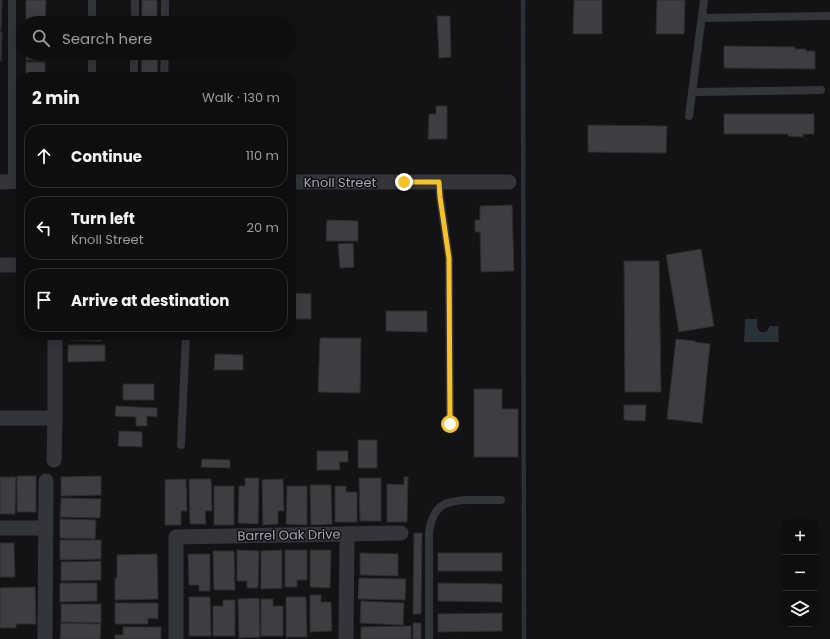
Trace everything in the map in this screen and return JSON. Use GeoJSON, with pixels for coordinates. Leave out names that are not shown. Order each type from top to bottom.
{"type":"FeatureCollection","features":[{"type":"Feature","properties":{"kind":"street","name":"Knoll Street"},"geometry":{"type":"LineString","coordinates":[[296,182],[509,182]]}},
{"type":"Feature","properties":{"kind":"street"},"geometry":{"type":"LineString","coordinates":[[0,264],[16,265]]}},
{"type":"Feature","properties":{"kind":"street"},"geometry":{"type":"LineString","coordinates":[[54,460],[56,418],[55,340]]}},
{"type":"Feature","properties":{"kind":"street"},"geometry":{"type":"LineString","coordinates":[[0,418],[56,418]]}},
{"type":"Feature","properties":{"kind":"street"},"geometry":{"type":"LineString","coordinates":[[45,639],[46,481]]}},
{"type":"Feature","properties":{"kind":"street"},"geometry":{"type":"LineString","coordinates":[[0,528],[46,528]]}},
{"type":"Feature","properties":{"kind":"street","name":"Barrel Oak Drive"},"geometry":{"type":"LineString","coordinates":[[176,639],[176,537],[401,533]]}},
{"type":"Feature","properties":{"kind":"street"},"geometry":{"type":"LineString","coordinates":[[346,639],[347,534]]}},
{"type":"Feature","properties":{"kind":"lane"},"geometry":{"type":"LineString","coordinates":[[11,181],[12,0]]}},
{"type":"Feature","properties":{"kind":"lane"},"geometry":{"type":"LineString","coordinates":[[92,0],[92,16]]}},
{"type":"Feature","properties":{"kind":"lane"},"geometry":{"type":"LineString","coordinates":[[135,0],[135,16]]}},
{"type":"Feature","properties":{"kind":"lane"},"geometry":{"type":"LineString","coordinates":[[165,0],[165,16]]}},
{"type":"Feature","properties":{"kind":"lane"},"geometry":{"type":"LineString","coordinates":[[689,116],[704,0]]}},
{"type":"Feature","properties":{"kind":"lane"},"geometry":{"type":"LineString","coordinates":[[702,18],[830,16]]}},
{"type":"Feature","properties":{"kind":"lane"},"geometry":{"type":"LineString","coordinates":[[92,60],[92,72]]}},
{"type":"Feature","properties":{"kind":"lane"},"geometry":{"type":"LineString","coordinates":[[134,60],[134,72]]}},
{"type":"Feature","properties":{"kind":"lane"},"geometry":{"type":"LineString","coordinates":[[164,60],[164,72]]}},
{"type":"Feature","properties":{"kind":"lane"},"geometry":{"type":"LineString","coordinates":[[692,92],[820,90]]}},
{"type":"Feature","properties":{"kind":"lane"},"geometry":{"type":"LineString","coordinates":[[439,182],[449,258],[450,424]]}},
{"type":"Feature","properties":{"kind":"lane"},"geometry":{"type":"LineString","coordinates":[[181,445],[186,340]]}},
{"type":"Feature","properties":{"kind":"lane"},"geometry":{"type":"LineString","coordinates":[[429,639],[429,532],[433,517],[437,510],[449,502],[457,500],[501,500]]}},
{"type":"Feature","properties":{"kind":"shaded area"},"geometry":{"type":"Polygon","coordinates":[[[745,319],[757,319],[758,330],[761,332],[767,331],[770,326],[778,326],[779,342],[744,342],[745,319]]]}},
{"type":"Feature","properties":{"kind":"building"},"geometry":{"type":"Polygon","coordinates":[[[0,0],[2,0],[1,30],[0,30],[0,0]]]}},
{"type":"Feature","properties":{"kind":"building"},"geometry":{"type":"Polygon","coordinates":[[[26,0],[46,0],[45,16],[26,16],[26,0]]]}},
{"type":"Feature","properties":{"kind":"building"},"geometry":{"type":"Polygon","coordinates":[[[142,0],[157,0],[157,16],[142,16],[142,0]]]}},
{"type":"Feature","properties":{"kind":"building"},"geometry":{"type":"Polygon","coordinates":[[[574,0],[602,0],[602,34],[573,34],[574,0]]]}},
{"type":"Feature","properties":{"kind":"building"},"geometry":{"type":"Polygon","coordinates":[[[657,0],[685,0],[684,34],[656,34],[657,0]]]}},
{"type":"Feature","properties":{"kind":"building"},"geometry":{"type":"Polygon","coordinates":[[[437,16],[450,16],[451,57],[439,58],[437,16]]]}},
{"type":"Feature","properties":{"kind":"building"},"geometry":{"type":"Polygon","coordinates":[[[0,32],[2,32],[1,61],[0,61],[0,32]]]}},
{"type":"Feature","properties":{"kind":"building"},"geometry":{"type":"Polygon","coordinates":[[[724,46],[795,47],[795,49],[815,51],[815,69],[724,68],[724,46]]]}},
{"type":"Feature","properties":{"kind":"building"},"geometry":{"type":"Polygon","coordinates":[[[142,60],[158,60],[157,72],[141,72],[142,60]]]}},
{"type":"Feature","properties":{"kind":"building"},"geometry":{"type":"Polygon","coordinates":[[[26,62],[45,62],[45,72],[26,72],[26,62]]]}},
{"type":"Feature","properties":{"kind":"building"},"geometry":{"type":"Polygon","coordinates":[[[436,106],[447,106],[447,139],[428,139],[429,114],[436,114],[436,106]]]}},
{"type":"Feature","properties":{"kind":"building"},"geometry":{"type":"Polygon","coordinates":[[[724,114],[814,114],[814,134],[803,134],[803,137],[788,136],[788,134],[724,134],[724,114]]]}},
{"type":"Feature","properties":{"kind":"building"},"geometry":{"type":"Polygon","coordinates":[[[588,125],[667,126],[666,153],[588,152],[588,125]]]}},
{"type":"Feature","properties":{"kind":"building"},"geometry":{"type":"Polygon","coordinates":[[[512,205],[514,271],[481,272],[480,232],[475,232],[475,220],[480,220],[480,206],[512,205]]]}},
{"type":"Feature","properties":{"kind":"building"},"geometry":{"type":"Polygon","coordinates":[[[327,220],[358,221],[358,241],[326,241],[327,220]]]}},
{"type":"Feature","properties":{"kind":"building"},"geometry":{"type":"Polygon","coordinates":[[[353,243],[354,267],[340,268],[338,244],[353,243]]]}},
{"type":"Feature","properties":{"kind":"building"},"geometry":{"type":"Polygon","coordinates":[[[701,249],[714,326],[679,332],[666,255],[701,249]]]}},
{"type":"Feature","properties":{"kind":"building"},"geometry":{"type":"Polygon","coordinates":[[[624,261],[659,261],[661,392],[625,392],[624,261]]]}},
{"type":"Feature","properties":{"kind":"building"},"geometry":{"type":"Polygon","coordinates":[[[296,293],[311,294],[311,319],[296,319],[296,293]]]}},
{"type":"Feature","properties":{"kind":"building"},"geometry":{"type":"Polygon","coordinates":[[[386,311],[427,311],[427,332],[386,331],[386,311]]]}},
{"type":"Feature","properties":{"kind":"building"},"geometry":{"type":"Polygon","coordinates":[[[320,338],[361,338],[360,393],[318,392],[320,338]]]}},
{"type":"Feature","properties":{"kind":"building"},"geometry":{"type":"Polygon","coordinates":[[[676,339],[710,344],[702,423],[667,419],[676,339]]]}},
{"type":"Feature","properties":{"kind":"building"},"geometry":{"type":"Polygon","coordinates":[[[69,340],[101,340],[101,341],[69,340]]]}},
{"type":"Feature","properties":{"kind":"building"},"geometry":{"type":"Polygon","coordinates":[[[68,345],[105,345],[105,361],[68,362],[68,345]]]}},
{"type":"Feature","properties":{"kind":"building"},"geometry":{"type":"Polygon","coordinates":[[[215,354],[243,355],[243,370],[214,370],[215,354]]]}},
{"type":"Feature","properties":{"kind":"building"},"geometry":{"type":"Polygon","coordinates":[[[123,384],[154,384],[154,400],[123,400],[123,384]]]}},
{"type":"Feature","properties":{"kind":"building"},"geometry":{"type":"Polygon","coordinates":[[[474,389],[502,389],[502,409],[518,409],[518,457],[474,457],[474,389]]]}},
{"type":"Feature","properties":{"kind":"building"},"geometry":{"type":"Polygon","coordinates":[[[624,405],[646,405],[645,421],[624,420],[624,405]]]}},
{"type":"Feature","properties":{"kind":"building"},"geometry":{"type":"Polygon","coordinates":[[[116,406],[157,408],[157,417],[147,416],[147,426],[136,426],[136,417],[115,416],[116,406]]]}},
{"type":"Feature","properties":{"kind":"building"},"geometry":{"type":"Polygon","coordinates":[[[119,431],[142,432],[142,447],[118,446],[119,431]]]}},
{"type":"Feature","properties":{"kind":"building"},"geometry":{"type":"Polygon","coordinates":[[[358,440],[377,440],[377,468],[358,468],[358,440]]]}},
{"type":"Feature","properties":{"kind":"building"},"geometry":{"type":"Polygon","coordinates":[[[317,451],[348,451],[348,462],[339,462],[340,470],[317,470],[317,451]]]}},
{"type":"Feature","properties":{"kind":"building"},"geometry":{"type":"Polygon","coordinates":[[[202,459],[230,460],[230,468],[201,467],[202,459]]]}},
{"type":"Feature","properties":{"kind":"building"},"geometry":{"type":"Polygon","coordinates":[[[17,476],[36,476],[36,512],[17,512],[17,476]]]}},
{"type":"Feature","properties":{"kind":"building"},"geometry":{"type":"Polygon","coordinates":[[[101,476],[101,495],[61,496],[61,477],[101,476]]]}},
{"type":"Feature","properties":{"kind":"building"},"geometry":{"type":"Polygon","coordinates":[[[0,477],[16,477],[15,514],[0,514],[0,477]]]}},
{"type":"Feature","properties":{"kind":"building"},"geometry":{"type":"Polygon","coordinates":[[[404,477],[408,477],[407,522],[387,522],[387,484],[404,485],[404,477]]]}},
{"type":"Feature","properties":{"kind":"building"},"geometry":{"type":"Polygon","coordinates":[[[245,478],[259,478],[258,524],[238,523],[239,486],[245,486],[245,478]]]}},
{"type":"Feature","properties":{"kind":"building"},"geometry":{"type":"Polygon","coordinates":[[[359,478],[381,478],[381,521],[360,521],[359,478]]]}},
{"type":"Feature","properties":{"kind":"building"},"geometry":{"type":"Polygon","coordinates":[[[186,479],[187,511],[181,511],[181,525],[165,525],[165,480],[186,479]]]}},
{"type":"Feature","properties":{"kind":"building"},"geometry":{"type":"Polygon","coordinates":[[[189,479],[211,479],[212,511],[205,511],[206,524],[190,524],[189,479]]]}},
{"type":"Feature","properties":{"kind":"building"},"geometry":{"type":"Polygon","coordinates":[[[283,479],[284,511],[278,511],[278,524],[263,525],[262,480],[283,479]]]}},
{"type":"Feature","properties":{"kind":"building"},"geometry":{"type":"Polygon","coordinates":[[[310,485],[331,485],[332,524],[311,525],[310,485]]]}},
{"type":"Feature","properties":{"kind":"building"},"geometry":{"type":"Polygon","coordinates":[[[214,486],[234,486],[234,525],[214,525],[214,486]]]}},
{"type":"Feature","properties":{"kind":"building"},"geometry":{"type":"Polygon","coordinates":[[[287,486],[307,486],[307,525],[286,524],[287,486]]]}},
{"type":"Feature","properties":{"kind":"building"},"geometry":{"type":"Polygon","coordinates":[[[335,486],[346,486],[346,492],[357,492],[357,522],[335,522],[335,486]]]}},
{"type":"Feature","properties":{"kind":"building"},"geometry":{"type":"Polygon","coordinates":[[[61,498],[101,499],[100,518],[60,517],[61,498]]]}},
{"type":"Feature","properties":{"kind":"building"},"geometry":{"type":"Polygon","coordinates":[[[60,519],[96,520],[95,539],[60,538],[60,519]]]}},
{"type":"Feature","properties":{"kind":"building"},"geometry":{"type":"Polygon","coordinates":[[[414,533],[422,533],[421,614],[413,614],[414,533]]]}},
{"type":"Feature","properties":{"kind":"building"},"geometry":{"type":"Polygon","coordinates":[[[60,540],[101,540],[101,559],[60,560],[60,540]]]}},
{"type":"Feature","properties":{"kind":"building"},"geometry":{"type":"Polygon","coordinates":[[[0,543],[14,543],[15,577],[0,577],[0,543]]]}},
{"type":"Feature","properties":{"kind":"building"},"geometry":{"type":"Polygon","coordinates":[[[237,550],[259,551],[258,588],[247,588],[247,581],[237,581],[237,550]]]}},
{"type":"Feature","properties":{"kind":"building"},"geometry":{"type":"Polygon","coordinates":[[[282,550],[282,588],[261,589],[261,551],[282,550]]]}},
{"type":"Feature","properties":{"kind":"building"},"geometry":{"type":"Polygon","coordinates":[[[285,550],[307,550],[307,580],[297,580],[297,587],[285,587],[285,550]]]}},
{"type":"Feature","properties":{"kind":"building"},"geometry":{"type":"Polygon","coordinates":[[[310,550],[331,550],[330,588],[310,587],[310,550]]]}},
{"type":"Feature","properties":{"kind":"building"},"geometry":{"type":"Polygon","coordinates":[[[213,551],[234,551],[235,590],[214,590],[213,551]]]}},
{"type":"Feature","properties":{"kind":"building"},"geometry":{"type":"Polygon","coordinates":[[[360,553],[398,554],[398,576],[360,575],[360,553]]]}},
{"type":"Feature","properties":{"kind":"building"},"geometry":{"type":"Polygon","coordinates":[[[438,553],[502,553],[502,571],[438,571],[438,553]]]}},
{"type":"Feature","properties":{"kind":"building"},"geometry":{"type":"Polygon","coordinates":[[[157,554],[158,599],[115,600],[117,555],[157,554]]]}},
{"type":"Feature","properties":{"kind":"building"},"geometry":{"type":"Polygon","coordinates":[[[188,554],[210,554],[210,591],[199,591],[199,585],[189,585],[188,554]]]}},
{"type":"Feature","properties":{"kind":"building"},"geometry":{"type":"Polygon","coordinates":[[[101,561],[101,580],[61,581],[61,562],[101,561]]]}},
{"type":"Feature","properties":{"kind":"building"},"geometry":{"type":"Polygon","coordinates":[[[359,578],[406,579],[405,600],[358,599],[359,578]]]}},
{"type":"Feature","properties":{"kind":"building"},"geometry":{"type":"Polygon","coordinates":[[[60,583],[97,583],[97,601],[60,602],[60,583]]]}},
{"type":"Feature","properties":{"kind":"building"},"geometry":{"type":"Polygon","coordinates":[[[438,583],[502,584],[502,602],[438,601],[438,583]]]}},
{"type":"Feature","properties":{"kind":"building"},"geometry":{"type":"Polygon","coordinates":[[[35,587],[36,624],[16,624],[16,628],[0,628],[0,588],[35,587]]]}},
{"type":"Feature","properties":{"kind":"building"},"geometry":{"type":"Polygon","coordinates":[[[310,595],[321,595],[321,602],[331,602],[332,631],[310,632],[310,595]]]}},
{"type":"Feature","properties":{"kind":"building"},"geometry":{"type":"Polygon","coordinates":[[[189,597],[210,597],[211,636],[189,636],[189,597]]]}},
{"type":"Feature","properties":{"kind":"building"},"geometry":{"type":"Polygon","coordinates":[[[286,597],[306,597],[307,637],[286,637],[286,597]]]}},
{"type":"Feature","properties":{"kind":"building"},"geometry":{"type":"Polygon","coordinates":[[[259,598],[260,637],[239,638],[238,599],[259,598]]]}},
{"type":"Feature","properties":{"kind":"building"},"geometry":{"type":"Polygon","coordinates":[[[261,599],[273,599],[273,606],[283,606],[283,636],[261,636],[261,599]]]}},
{"type":"Feature","properties":{"kind":"building"},"geometry":{"type":"Polygon","coordinates":[[[223,600],[235,600],[235,636],[213,636],[213,606],[223,606],[223,600]]]}},
{"type":"Feature","properties":{"kind":"building"},"geometry":{"type":"Polygon","coordinates":[[[361,601],[404,603],[403,625],[360,623],[361,601]]]}},
{"type":"Feature","properties":{"kind":"building"},"geometry":{"type":"Polygon","coordinates":[[[115,603],[158,603],[158,619],[148,618],[148,624],[115,624],[115,603]]]}},
{"type":"Feature","properties":{"kind":"building"},"geometry":{"type":"Polygon","coordinates":[[[61,604],[101,604],[101,623],[61,622],[61,604]]]}},
{"type":"Feature","properties":{"kind":"building"},"geometry":{"type":"Polygon","coordinates":[[[502,613],[502,631],[438,632],[438,614],[502,613]]]}},
{"type":"Feature","properties":{"kind":"building"},"geometry":{"type":"Polygon","coordinates":[[[61,623],[101,624],[100,639],[60,639],[61,623]]]}},
{"type":"Feature","properties":{"kind":"building"},"geometry":{"type":"Polygon","coordinates":[[[413,623],[421,623],[421,639],[413,639],[413,623]]]}},
{"type":"Feature","properties":{"kind":"building"},"geometry":{"type":"Polygon","coordinates":[[[411,626],[411,639],[361,639],[361,627],[411,626]]]}},
{"type":"Feature","properties":{"kind":"building"},"geometry":{"type":"Polygon","coordinates":[[[123,627],[161,627],[161,639],[115,639],[115,635],[123,635],[123,627]]]}},
{"type":"Feature","properties":{"kind":"waterway"},"geometry":{"type":"LineString","coordinates":[[523,0],[524,639]]}},
{"type":"Feature","properties":{"kind":"route"},"geometry":{"type":"LineString","coordinates":[[404,182],[439,182],[449,258],[450,424]]}}]}
